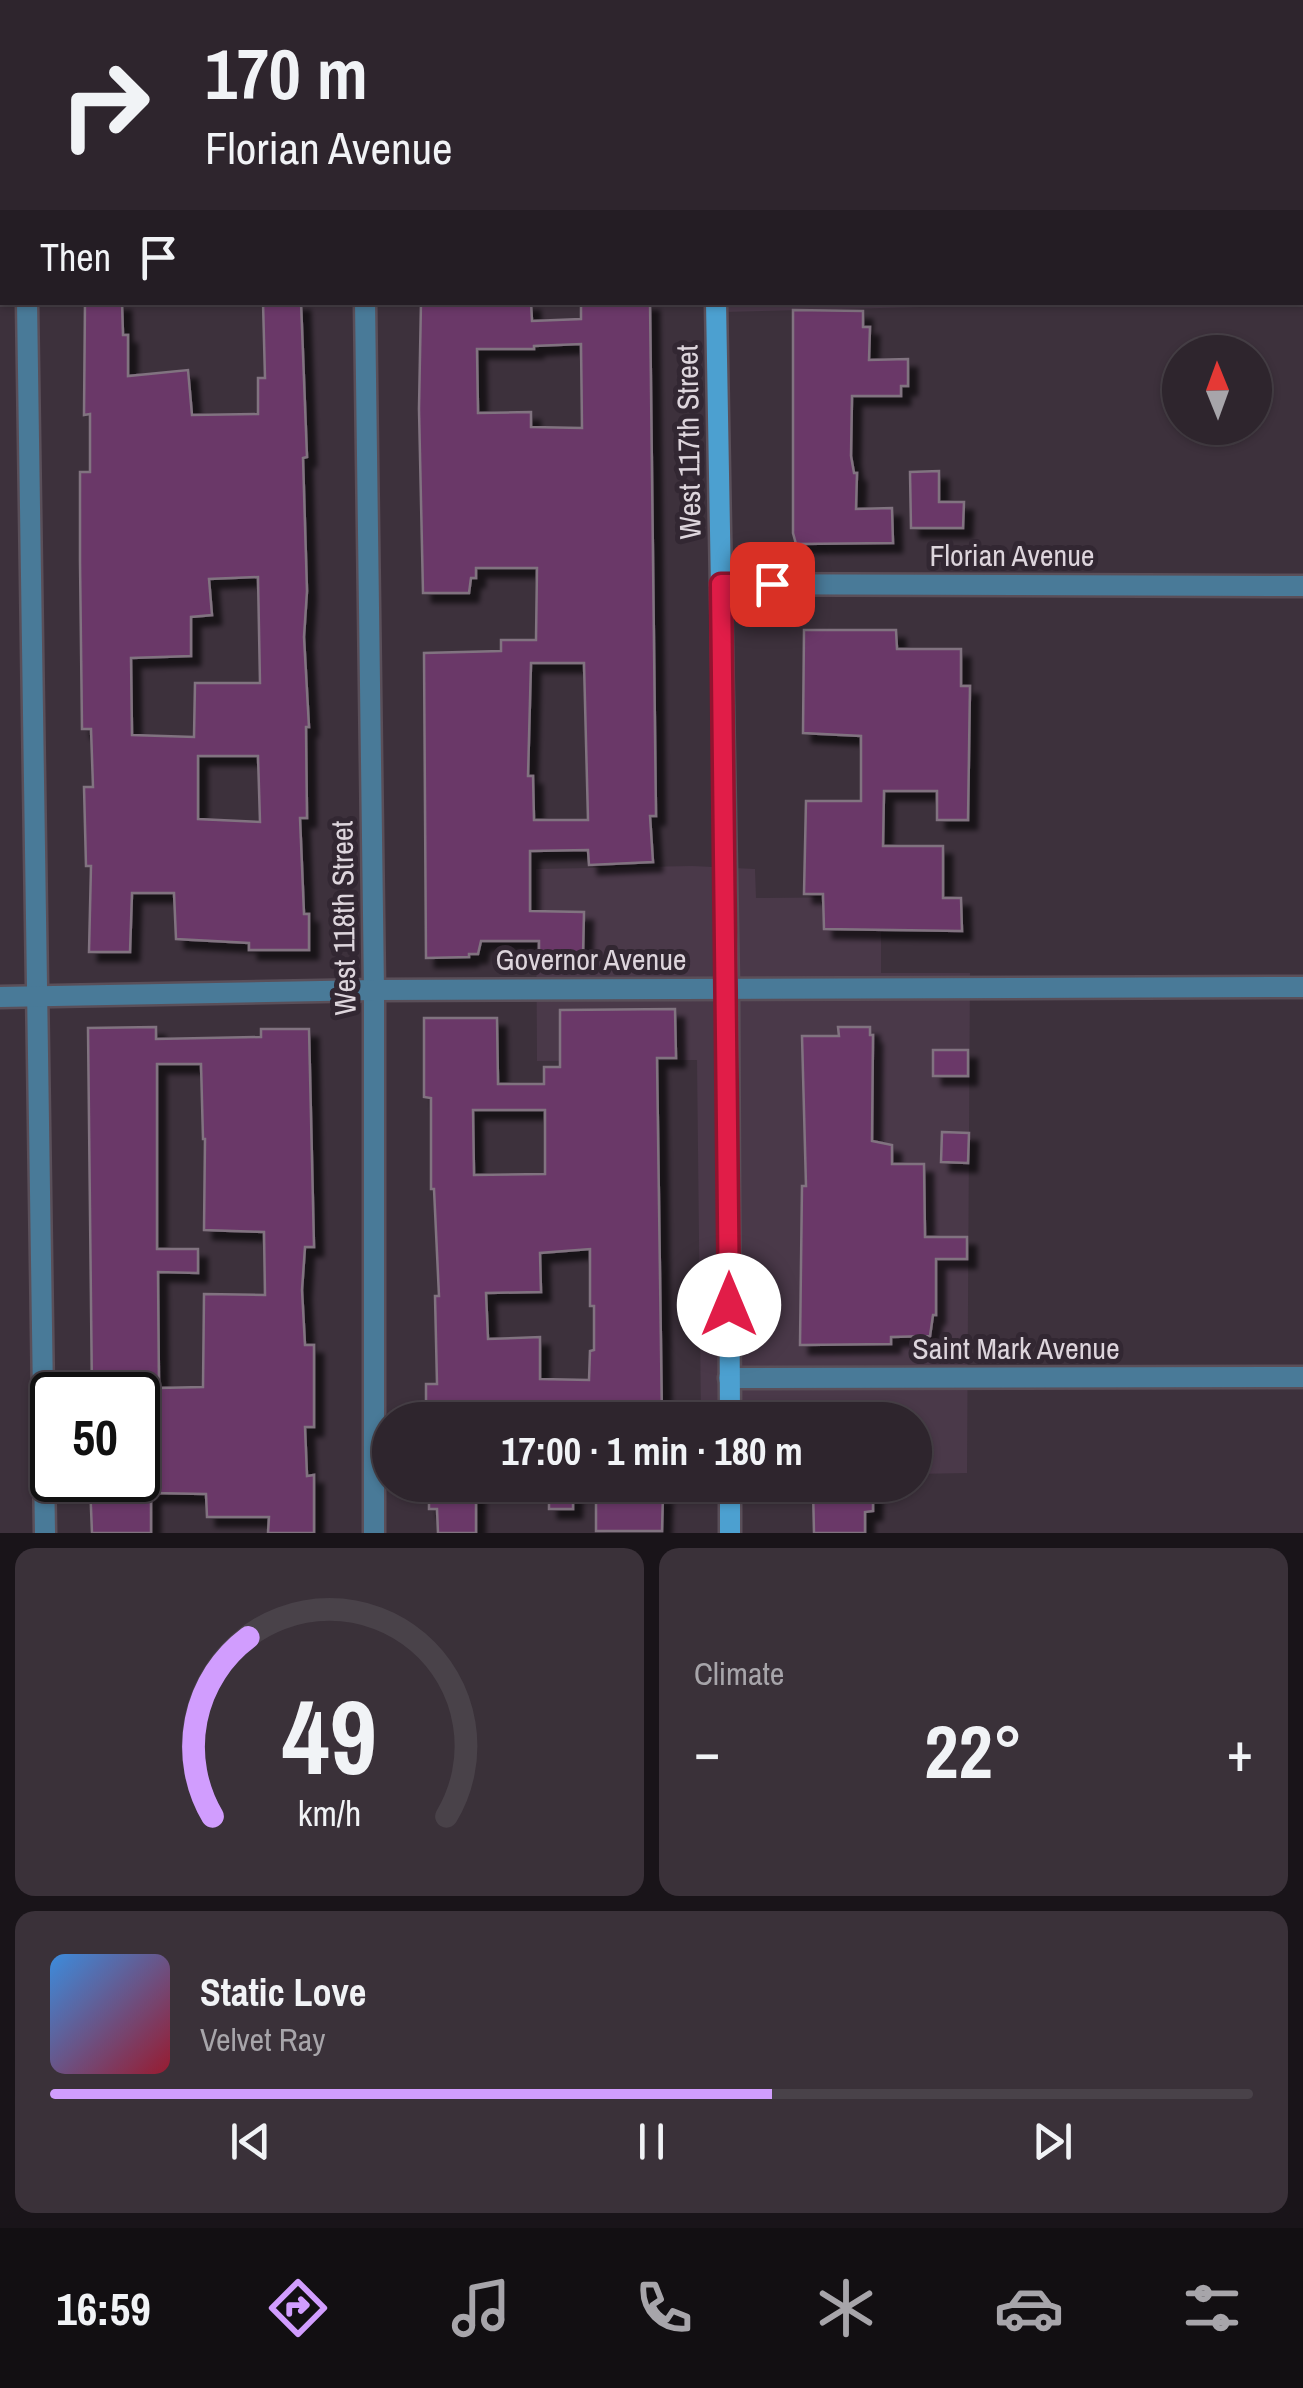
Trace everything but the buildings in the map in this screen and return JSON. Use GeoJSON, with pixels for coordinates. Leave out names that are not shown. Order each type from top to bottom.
{"type":"FeatureCollection","features":[{"type":"Feature","properties":{"kind":"main road","name":"West 117th Street"},"geometry":{"type":"LineString","coordinates":[[716,305],[728,988],[730,1402]]}},
{"type":"Feature","properties":{"kind":"main road"},"geometry":{"type":"LineString","coordinates":[[730,1502],[730,1533]]}},
{"type":"Feature","properties":{"kind":"street"},"geometry":{"type":"LineString","coordinates":[[27,305],[45,1533]]}},
{"type":"Feature","properties":{"kind":"street","name":"West 118th Street"},"geometry":{"type":"LineString","coordinates":[[365,305],[374,990],[374,1533]]}},
{"type":"Feature","properties":{"kind":"street","name":"Florian Avenue"},"geometry":{"type":"LineString","coordinates":[[721,584],[1303,586]]}},
{"type":"Feature","properties":{"kind":"street","name":"Governor Avenue"},"geometry":{"type":"LineString","coordinates":[[0,996],[374,990],[1303,987]]}},
{"type":"Feature","properties":{"kind":"street","name":"Saint Mark Avenue"},"geometry":{"type":"LineString","coordinates":[[730,1378],[1303,1377]]}},
{"type":"Feature","properties":{"kind":"shaded area"},"geometry":{"type":"Polygon","coordinates":[[[724,305],[962,305],[962,306],[724,312],[724,305]]]}},
{"type":"Feature","properties":{"kind":"shaded area"},"geometry":{"type":"Polygon","coordinates":[[[536,869],[755,869],[756,898],[881,897],[881,973],[970,973],[967,1473],[932,1474],[932,1402],[701,1402],[697,1060],[537,1061],[536,869]]]}},
{"type":"Feature","properties":{"kind":"route"},"geometry":{"type":"LineString","coordinates":[[729,1305],[721,584],[772,584]]}}]}
